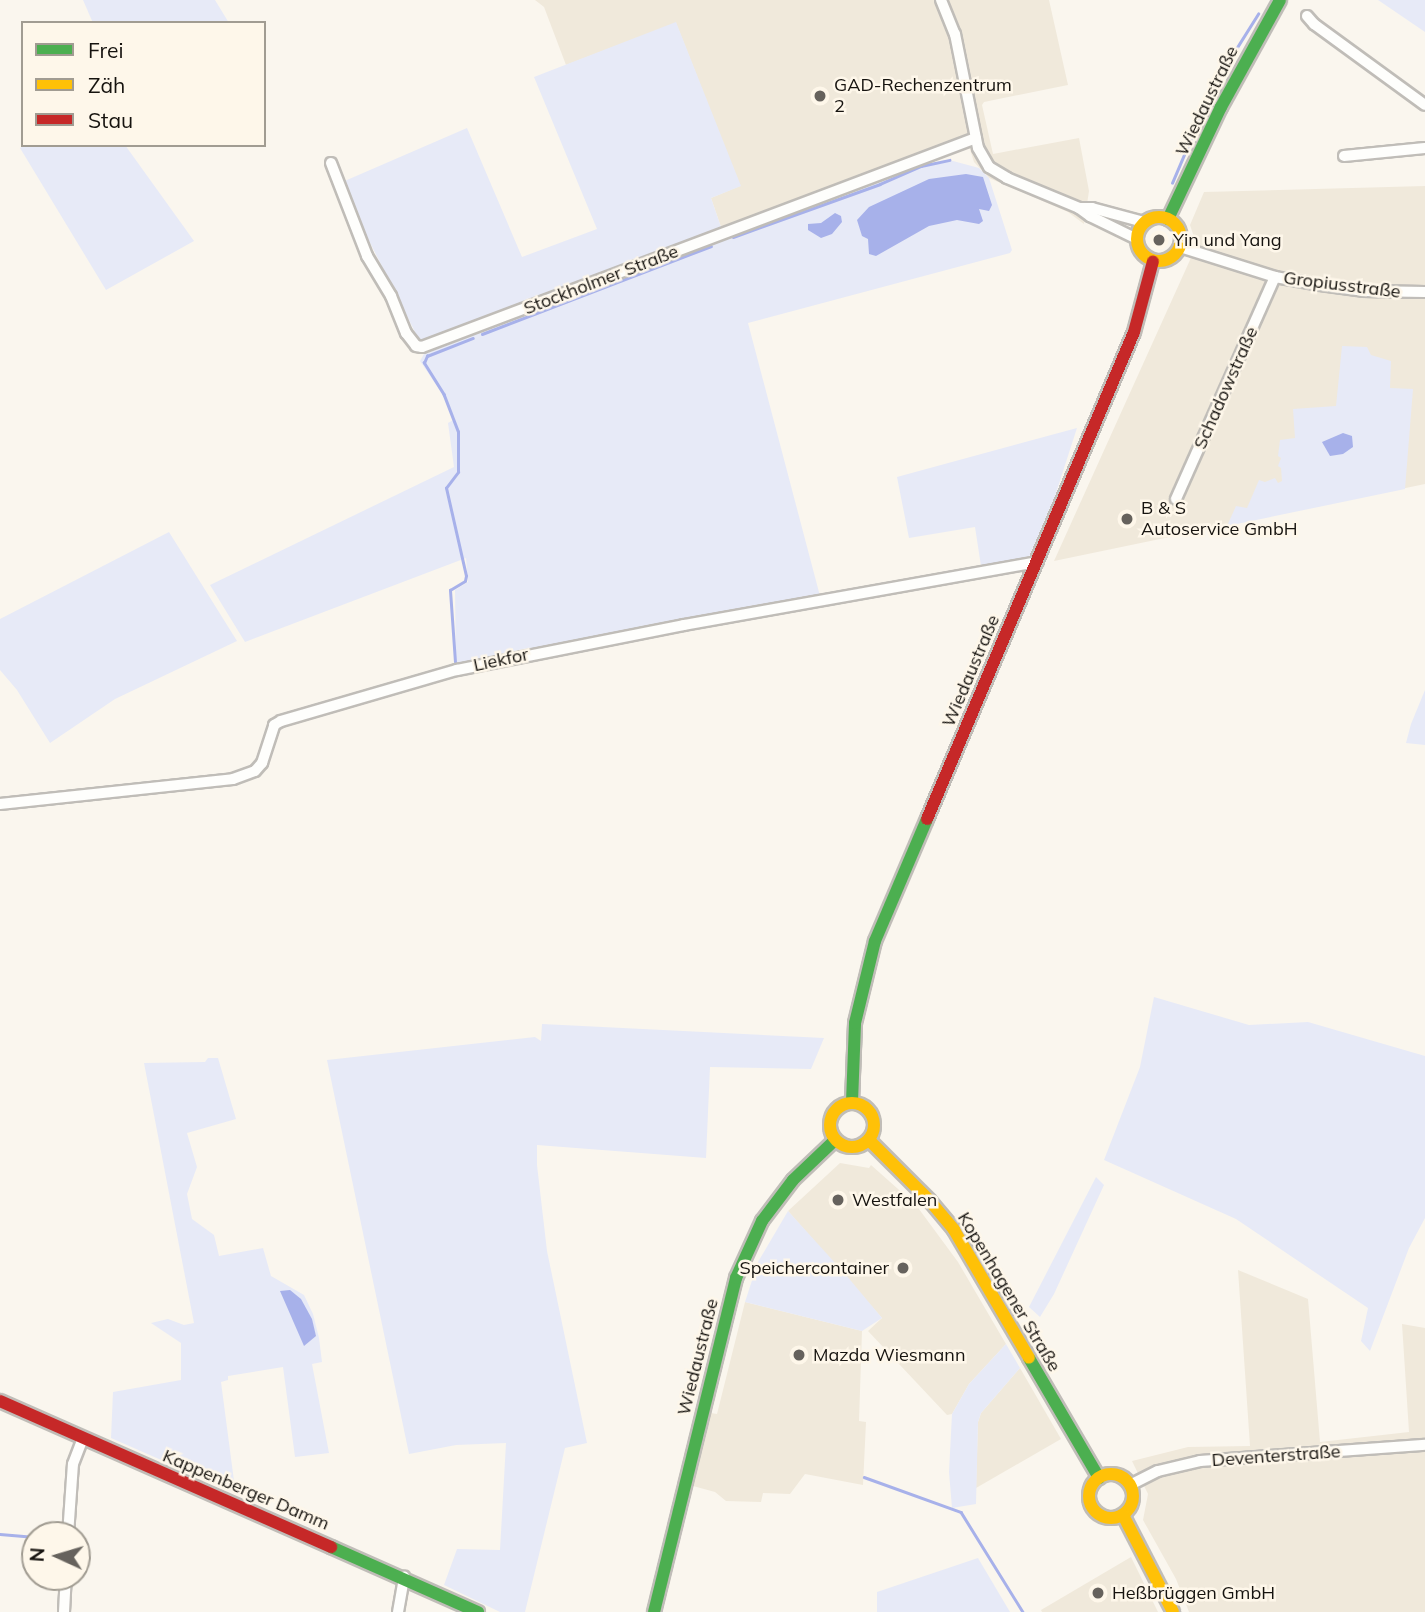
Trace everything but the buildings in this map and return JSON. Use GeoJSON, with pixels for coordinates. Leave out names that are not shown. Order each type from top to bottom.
{"type":"FeatureCollection","features":[{"type":"Feature","properties":{"kind":"main road","name":"Wiedaustraße"},"geometry":{"type":"LineString","coordinates":[[1168,219],[1221,107],[1280,0]]}},
{"type":"Feature","properties":{"kind":"main road"},"geometry":{"type":"LineString","coordinates":[[1153,218],[1168,219],[1178,228],[1180,247],[1172,257],[1153,261],[1141,253],[1137,239],[1144,222],[1153,218]]}},
{"type":"Feature","properties":{"kind":"main road","name":"Wiedaustraße"},"geometry":{"type":"LineString","coordinates":[[852,1102],[855,1023],[875,942],[1134,332],[1153,261]]}},
{"type":"Feature","properties":{"kind":"main road"},"geometry":{"type":"LineString","coordinates":[[852,1102],[862,1105],[872,1115],[874,1129],[869,1140],[849,1147],[835,1140],[830,1129],[832,1115],[841,1105],[852,1102]]}},
{"type":"Feature","properties":{"kind":"main road","name":"Wiedaustraße"},"geometry":{"type":"LineString","coordinates":[[654,1612],[736,1278],[749,1246],[769,1212],[793,1180],[835,1140]]}},
{"type":"Feature","properties":{"kind":"main road","name":"Kopenhagener Straße"},"geometry":{"type":"LineString","coordinates":[[869,1140],[930,1201],[954,1230],[1099,1478]]}},
{"type":"Feature","properties":{"kind":"main road","name":"Kappenberger Damm"},"geometry":{"type":"LineString","coordinates":[[0,1401],[404,1577],[478,1612]]}},
{"type":"Feature","properties":{"kind":"main road"},"geometry":{"type":"LineString","coordinates":[[1116,1474],[1130,1485],[1133,1499],[1123,1515],[1108,1518],[1101,1516],[1091,1505],[1090,1491],[1099,1478],[1116,1474]]}},
{"type":"Feature","properties":{"kind":"main road"},"geometry":{"type":"LineString","coordinates":[[1123,1515],[1153,1568],[1173,1612]]}},
{"type":"Feature","properties":{"kind":"street"},"geometry":{"type":"LineString","coordinates":[[941,0],[955,34],[981,156],[994,171],[1079,208],[1137,239]]}},
{"type":"Feature","properties":{"kind":"street"},"geometry":{"type":"LineString","coordinates":[[1307,16],[1314,24],[1425,105]]}},
{"type":"Feature","properties":{"kind":"street","name":"Stockholmer Straße"},"geometry":{"type":"LineString","coordinates":[[331,163],[367,256],[391,296],[406,333],[416,346],[422,347],[976,138]]}},
{"type":"Feature","properties":{"kind":"street"},"geometry":{"type":"LineString","coordinates":[[1344,156],[1425,148]]}},
{"type":"Feature","properties":{"kind":"street"},"geometry":{"type":"LineString","coordinates":[[1079,208],[1092,208],[1144,222]]}},
{"type":"Feature","properties":{"kind":"street","name":"Gropiusstraße"},"geometry":{"type":"LineString","coordinates":[[1180,247],[1275,277],[1363,291],[1425,292]]}},
{"type":"Feature","properties":{"kind":"street","name":"Schadowstraße"},"geometry":{"type":"LineString","coordinates":[[1176,499],[1275,277]]}},
{"type":"Feature","properties":{"kind":"street","name":"Liekfor"},"geometry":{"type":"LineString","coordinates":[[0,804],[233,779],[255,771],[262,763],[274,725],[281,721],[457,670],[1037,562]]}},
{"type":"Feature","properties":{"kind":"street"},"geometry":{"type":"LineString","coordinates":[[69,1521],[72,1475],[83,1437]]}},
{"type":"Feature","properties":{"kind":"street","name":"Deventerstraße"},"geometry":{"type":"LineString","coordinates":[[1130,1485],[1165,1469],[1200,1461],[1425,1445]]}},
{"type":"Feature","properties":{"kind":"street"},"geometry":{"type":"LineString","coordinates":[[398,1612],[404,1577]]}},
{"type":"Feature","properties":{"kind":"street"},"geometry":{"type":"LineString","coordinates":[[64,1612],[65,1591]]}},
{"type":"Feature","properties":{"kind":"shaded area"},"geometry":{"type":"Polygon","coordinates":[[[83,0],[215,0],[228,21],[92,21],[83,0]]]}},
{"type":"Feature","properties":{"kind":"shaded area"},"geometry":{"type":"Polygon","coordinates":[[[535,0],[1049,0],[1068,85],[984,102],[982,105],[993,154],[1079,138],[1089,191],[1084,224],[1068,212],[989,178],[974,162],[966,137],[722,230],[711,198],[740,186],[676,23],[566,65],[544,7],[535,0]]]}},
{"type":"Feature","properties":{"kind":"shaded area"},"geometry":{"type":"Polygon","coordinates":[[[1378,0],[1425,0],[1425,32],[1378,0]]]}},
{"type":"Feature","properties":{"kind":"shaded area"},"geometry":{"type":"Polygon","coordinates":[[[676,22],[741,186],[711,198],[722,230],[422,346],[340,183],[467,128],[522,257],[597,229],[534,77],[676,22]]]}},
{"type":"Feature","properties":{"kind":"shaded area"},"geometry":{"type":"Polygon","coordinates":[[[126,147],[194,241],[106,290],[20,148],[126,147]]]}},
{"type":"Feature","properties":{"kind":"shaded area"},"geometry":{"type":"Polygon","coordinates":[[[953,161],[979,168],[989,178],[1012,250],[1010,253],[748,323],[820,596],[456,664],[455,590],[468,582],[466,558],[245,642],[210,585],[454,467],[448,423],[455,419],[443,395],[420,361],[424,354],[856,186],[928,163],[953,161]]]}},
{"type":"Feature","properties":{"kind":"shaded area"},"geometry":{"type":"Polygon","coordinates":[[[1425,186],[1425,484],[1054,561],[1190,260],[1195,240],[1190,225],[1204,192],[1425,186]]]}},
{"type":"Feature","properties":{"kind":"shaded area"},"geometry":{"type":"Polygon","coordinates":[[[1342,346],[1367,347],[1371,355],[1391,361],[1390,388],[1413,389],[1405,489],[1227,526],[1236,506],[1247,508],[1259,480],[1265,482],[1275,478],[1278,483],[1282,481],[1281,468],[1278,466],[1281,458],[1278,456],[1280,440],[1295,438],[1293,409],[1336,406],[1342,346]]]}},
{"type":"Feature","properties":{"kind":"shaded area"},"geometry":{"type":"Polygon","coordinates":[[[1077,428],[1055,496],[1029,557],[981,566],[975,527],[909,538],[897,477],[1077,428]]]}},
{"type":"Feature","properties":{"kind":"shaded area"},"geometry":{"type":"Polygon","coordinates":[[[169,532],[237,641],[115,699],[50,743],[17,690],[0,670],[0,619],[169,532]]]}},
{"type":"Feature","properties":{"kind":"shaded area"},"geometry":{"type":"Polygon","coordinates":[[[1425,690],[1425,745],[1406,743],[1411,724],[1425,690]]]}},
{"type":"Feature","properties":{"kind":"shaded area"},"geometry":{"type":"Polygon","coordinates":[[[1154,997],[1249,1025],[1308,1022],[1425,1056],[1425,1218],[1409,1248],[1370,1351],[1361,1341],[1368,1308],[1236,1219],[1104,1160],[1140,1067],[1154,997]]]}},
{"type":"Feature","properties":{"kind":"shaded area"},"geometry":{"type":"Polygon","coordinates":[[[542,1024],[824,1038],[811,1069],[710,1067],[706,1158],[537,1145],[547,1251],[587,1443],[565,1448],[525,1612],[500,1612],[444,1585],[457,1549],[500,1550],[506,1443],[456,1445],[409,1454],[327,1060],[535,1037],[541,1041],[542,1024]]]}},
{"type":"Feature","properties":{"kind":"shaded area"},"geometry":{"type":"Polygon","coordinates":[[[208,1058],[218,1058],[236,1119],[187,1133],[197,1167],[187,1194],[192,1219],[214,1235],[219,1256],[263,1248],[271,1276],[304,1295],[313,1314],[319,1338],[322,1362],[312,1364],[329,1453],[295,1457],[283,1367],[228,1376],[228,1380],[221,1382],[234,1481],[232,1491],[111,1438],[113,1392],[181,1380],[181,1343],[151,1323],[168,1319],[184,1325],[194,1323],[144,1063],[205,1062],[208,1058]]]}},
{"type":"Feature","properties":{"kind":"shaded area"},"geometry":{"type":"Polygon","coordinates":[[[840,1163],[869,1168],[871,1165],[916,1205],[958,1262],[1006,1344],[969,1384],[952,1414],[947,1415],[868,1331],[882,1318],[788,1211],[840,1163]]]}},
{"type":"Feature","properties":{"kind":"shaded area"},"geometry":{"type":"Polygon","coordinates":[[[1096,1177],[1104,1185],[1054,1294],[1040,1317],[1029,1307],[1096,1177]]]}},
{"type":"Feature","properties":{"kind":"shaded area"},"geometry":{"type":"Polygon","coordinates":[[[788,1211],[882,1318],[862,1331],[745,1302],[758,1262],[788,1211]]]}},
{"type":"Feature","properties":{"kind":"shaded area"},"geometry":{"type":"Polygon","coordinates":[[[1238,1270],[1308,1299],[1320,1442],[1409,1432],[1402,1324],[1425,1328],[1425,1612],[1189,1612],[1176,1579],[1143,1520],[1148,1494],[1132,1461],[1188,1447],[1250,1446],[1238,1270]]]}},
{"type":"Feature","properties":{"kind":"shaded area"},"geometry":{"type":"Polygon","coordinates":[[[745,1302],[862,1331],[859,1421],[866,1422],[863,1485],[805,1474],[790,1494],[763,1493],[761,1502],[726,1501],[715,1492],[693,1486],[693,1475],[711,1413],[717,1414],[745,1302]]]}},
{"type":"Feature","properties":{"kind":"shaded area"},"geometry":{"type":"Polygon","coordinates":[[[1006,1344],[1020,1368],[981,1413],[978,1422],[976,1504],[952,1508],[949,1472],[952,1414],[969,1384],[1006,1344]]]}},
{"type":"Feature","properties":{"kind":"shaded area"},"geometry":{"type":"Polygon","coordinates":[[[1020,1368],[1061,1439],[976,1488],[978,1422],[981,1413],[1020,1368]]]}},
{"type":"Feature","properties":{"kind":"shaded area"},"geometry":{"type":"Polygon","coordinates":[[[1131,1557],[1158,1612],[1042,1612],[1041,1610],[1131,1557]]]}},
{"type":"Feature","properties":{"kind":"shaded area"},"geometry":{"type":"Polygon","coordinates":[[[978,1558],[1010,1612],[877,1612],[877,1592],[978,1558]]]}},
{"type":"Feature","properties":{"kind":"water"},"geometry":{"type":"Polygon","coordinates":[[[966,174],[983,177],[992,205],[989,211],[979,209],[983,221],[979,224],[957,220],[929,226],[876,256],[869,254],[868,239],[862,236],[857,220],[869,207],[929,179],[966,174]]]}},
{"type":"Feature","properties":{"kind":"water"},"geometry":{"type":"Polygon","coordinates":[[[835,213],[841,216],[842,222],[832,234],[821,238],[808,230],[808,224],[821,223],[835,213]]]}},
{"type":"Feature","properties":{"kind":"water"},"geometry":{"type":"Polygon","coordinates":[[[1343,433],[1352,436],[1353,447],[1343,454],[1330,456],[1322,442],[1343,433]]]}},
{"type":"Feature","properties":{"kind":"water"},"geometry":{"type":"Polygon","coordinates":[[[290,1290],[301,1299],[312,1319],[316,1336],[304,1346],[280,1291],[290,1290]]]}},
{"type":"Feature","properties":{"kind":"waterway"},"geometry":{"type":"LineString","coordinates":[[1172,183],[1222,65],[1231,57],[1258,14]]}},
{"type":"Feature","properties":{"kind":"waterway"},"geometry":{"type":"LineString","coordinates":[[733,237],[880,184],[921,166],[949,160]]}},
{"type":"Feature","properties":{"kind":"waterway"},"geometry":{"type":"LineString","coordinates":[[482,334],[711,246]]}},
{"type":"Feature","properties":{"kind":"waterway"},"geometry":{"type":"LineString","coordinates":[[455,662],[450,590],[465,581],[466,576],[446,488],[458,472],[458,432],[444,395],[424,363],[427,356],[473,338]]}},
{"type":"Feature","properties":{"kind":"waterway"},"geometry":{"type":"LineString","coordinates":[[864,1477],[961,1512],[1023,1612]]}},
{"type":"Feature","properties":{"kind":"waterway"},"geometry":{"type":"LineString","coordinates":[[0,1534],[21,1536]]}},
{"type":"Feature","properties":{"kind":"traffic: fast"},"geometry":{"type":"LineString","coordinates":[[1168,219],[1221,107],[1280,0]]}},
{"type":"Feature","properties":{"kind":"traffic: fast"},"geometry":{"type":"LineString","coordinates":[[852,1102],[855,1023],[875,941],[927,819]]}},
{"type":"Feature","properties":{"kind":"traffic: fast"},"geometry":{"type":"LineString","coordinates":[[654,1612],[736,1278],[762,1221],[793,1180],[835,1140]]}},
{"type":"Feature","properties":{"kind":"traffic: fast"},"geometry":{"type":"LineString","coordinates":[[1029,1358],[1099,1478]]}},
{"type":"Feature","properties":{"kind":"traffic: fast"},"geometry":{"type":"LineString","coordinates":[[331,1547],[478,1612]]}},
{"type":"Feature","properties":{"kind":"traffic: slow"},"geometry":{"type":"LineString","coordinates":[[1159,217],[1168,218],[1175,223],[1180,230],[1181,239],[1180,248],[1175,255],[1168,260],[1159,261],[1150,260],[1143,255],[1138,248],[1137,239],[1138,230],[1143,223],[1150,218],[1159,217]]}},
{"type":"Feature","properties":{"kind":"traffic: slow"},"geometry":{"type":"LineString","coordinates":[[852,1103],[868,1109],[874,1125],[868,1141],[852,1147],[836,1141],[830,1125],[836,1109],[852,1103]]}},
{"type":"Feature","properties":{"kind":"traffic: slow"},"geometry":{"type":"LineString","coordinates":[[869,1140],[930,1201],[954,1230],[1029,1358]]}},
{"type":"Feature","properties":{"kind":"traffic: slow"},"geometry":{"type":"LineString","coordinates":[[1111,1474],[1127,1480],[1133,1496],[1127,1512],[1111,1518],[1095,1512],[1089,1496],[1095,1480],[1111,1474]]}},
{"type":"Feature","properties":{"kind":"traffic: slow"},"geometry":{"type":"LineString","coordinates":[[1123,1515],[1173,1612]]}},
{"type":"Feature","properties":{"kind":"traffic: jam"},"geometry":{"type":"LineString","coordinates":[[927,819],[1134,332],[1153,261]]}},
{"type":"Feature","properties":{"kind":"traffic: jam"},"geometry":{"type":"LineString","coordinates":[[0,1401],[331,1547]]}},
{"type":"Feature","properties":{"kind":"place","name":"GAD-Rechenzentrum 2"},"geometry":{"type":"Point","coordinates":[820,96]}},
{"type":"Feature","properties":{"kind":"place","name":"Yin und Yang"},"geometry":{"type":"Point","coordinates":[1159,240]}},
{"type":"Feature","properties":{"kind":"place","name":"B & S Autoservice GmbH"},"geometry":{"type":"Point","coordinates":[1127,519]}},
{"type":"Feature","properties":{"kind":"place","name":"Westfalen"},"geometry":{"type":"Point","coordinates":[838,1200]}},
{"type":"Feature","properties":{"kind":"place","name":"Speichercontainer"},"geometry":{"type":"Point","coordinates":[903,1268]}},
{"type":"Feature","properties":{"kind":"place","name":"Mazda Wiesmann"},"geometry":{"type":"Point","coordinates":[799,1355]}},
{"type":"Feature","properties":{"kind":"place","name":"Heßbrüggen GmbH"},"geometry":{"type":"Point","coordinates":[1098,1593]}}]}
